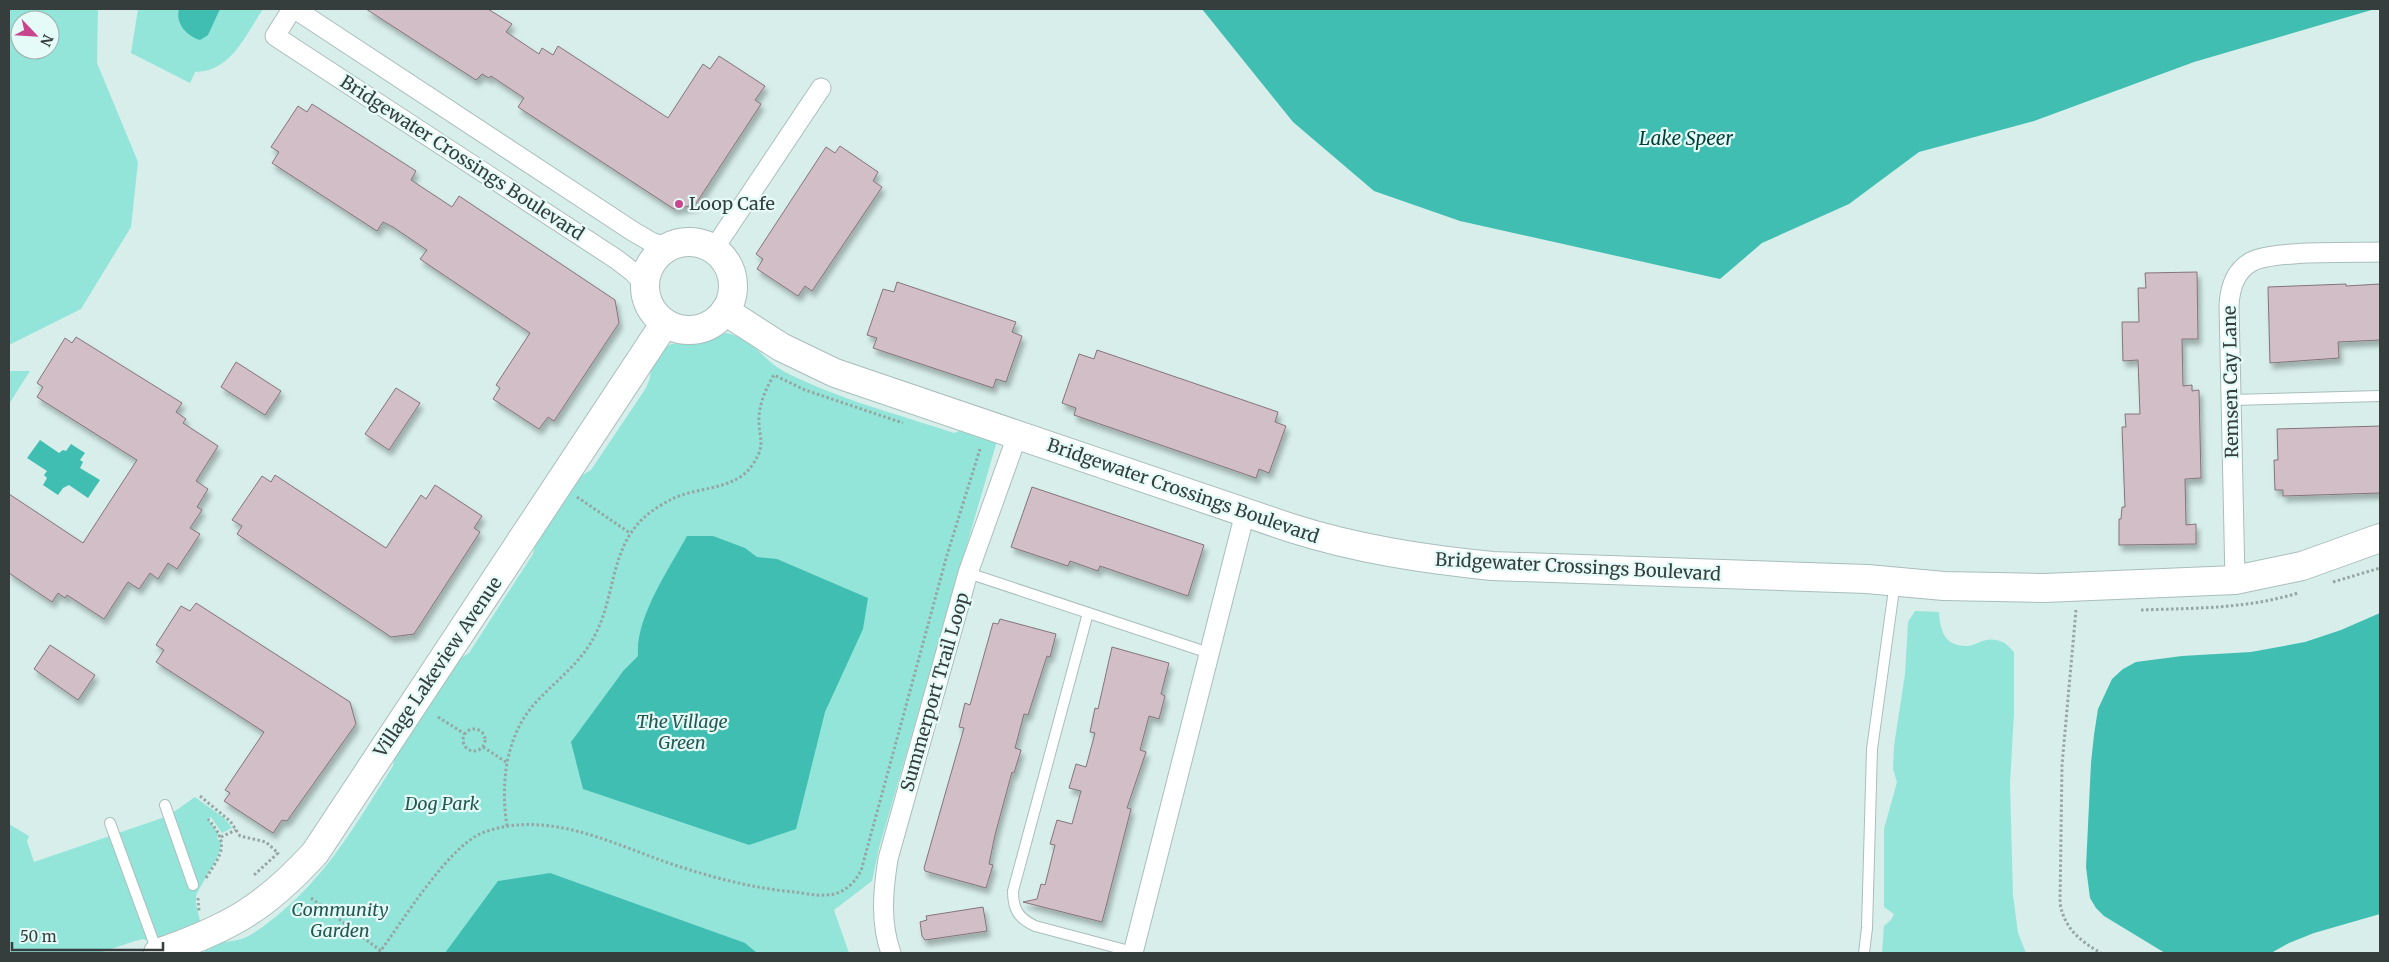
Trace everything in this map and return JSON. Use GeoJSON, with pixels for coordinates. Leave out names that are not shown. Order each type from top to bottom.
{"type":"FeatureCollection","features":[{"type":"Feature","properties":{"kind":"street","name":"Bridgewater Crossings Boulevard"},"geometry":{"type":"LineString","coordinates":[[645,285],[633,272],[616,260],[275,36],[294,9],[634,232],[653,243],[668,248]]}},
{"type":"Feature","properties":{"kind":"street"},"geometry":{"type":"LineString","coordinates":[[713,250],[820,88]]}},
{"type":"Feature","properties":{"kind":"street"},"geometry":{"type":"LineString","coordinates":[[690,242],[713,250],[728,267],[732,278],[730,300],[725,311],[718,319],[697,330],[686,330],[665,323],[650,307],[645,285],[651,263],[668,248],[690,242]]}},
{"type":"Feature","properties":{"kind":"street","name":"Remsen Cay Lane"},"geometry":{"type":"LineString","coordinates":[[2235,580],[2230,299],[2234,280],[2240,270],[2250,263],[2272,256],[2380,252]]}},
{"type":"Feature","properties":{"kind":"street","name":"Bridgewater Crossings Boulevard"},"geometry":{"type":"LineString","coordinates":[[725,311],[781,347],[835,373],[1327,540],[1431,560],[1492,566],[1895,581],[1944,586],[2044,588],[2235,580],[2302,566],[2380,538]]}},
{"type":"Feature","properties":{"kind":"street","name":"Village Lakeview Avenue"},"geometry":{"type":"LineString","coordinates":[[158,953],[209,935],[249,913],[293,878],[315,852],[665,323]]}},
{"type":"Feature","properties":{"kind":"street","name":"Summerport Trail Loop"},"geometry":{"type":"LineString","coordinates":[[890,953],[883,922],[883,891],[888,859],[968,573],[1017,436]]}},
{"type":"Feature","properties":{"kind":"street"},"geometry":{"type":"LineString","coordinates":[[1133,952],[1245,513]]}},
{"type":"Feature","properties":{"kind":"lane"},"geometry":{"type":"LineString","coordinates":[[2232,400],[2380,396]]}},
{"type":"Feature","properties":{"kind":"lane"},"geometry":{"type":"LineString","coordinates":[[968,573],[1209,654]]}},
{"type":"Feature","properties":{"kind":"lane"},"geometry":{"type":"LineString","coordinates":[[1864,953],[1868,920],[1872,749],[1895,581]]}},
{"type":"Feature","properties":{"kind":"lane"},"geometry":{"type":"LineString","coordinates":[[1088,613],[1012,891],[1013,904],[1017,914],[1024,921],[1035,926],[1133,952]]}},
{"type":"Feature","properties":{"kind":"lane"},"geometry":{"type":"LineString","coordinates":[[165,805],[193,885]]}},
{"type":"Feature","properties":{"kind":"lane"},"geometry":{"type":"LineString","coordinates":[[110,824],[158,953]]}},
{"type":"Feature","properties":{"kind":"path"},"geometry":{"type":"LineString","coordinates":[[507,826],[504,804],[506,762],[518,730],[525,716],[537,700],[570,670],[584,653],[598,630],[617,560],[630,533],[647,515],[673,498],[740,478],[753,465],[761,449],[762,431],[759,419],[761,403],[766,388],[774,375]]}},
{"type":"Feature","properties":{"kind":"path"},"geometry":{"type":"LineString","coordinates":[[311,898],[380,952],[444,866],[463,846],[481,834],[507,826],[532,824],[567,829],[590,835],[688,869],[778,891],[826,895],[849,888],[860,871],[947,555],[980,448]]}},
{"type":"Feature","properties":{"kind":"path"},"geometry":{"type":"LineString","coordinates":[[558,485],[630,533]]}},
{"type":"Feature","properties":{"kind":"path"},"geometry":{"type":"LineString","coordinates":[[2076,609],[2062,765],[2060,903],[2066,924],[2073,932],[2101,953]]}},
{"type":"Feature","properties":{"kind":"path"},"geometry":{"type":"LineString","coordinates":[[438,717],[465,734]]}},
{"type":"Feature","properties":{"kind":"path"},"geometry":{"type":"LineString","coordinates":[[473,729],[482,732],[485,737],[483,746],[476,751],[468,750],[463,742],[465,734],[473,729]]}},
{"type":"Feature","properties":{"kind":"path"},"geometry":{"type":"LineString","coordinates":[[483,746],[506,762]]}},
{"type":"Feature","properties":{"kind":"path"},"geometry":{"type":"LineString","coordinates":[[200,796],[230,821],[240,836],[266,842],[278,853],[253,876]]}},
{"type":"Feature","properties":{"kind":"path"},"geometry":{"type":"LineString","coordinates":[[221,837],[236,830]]}},
{"type":"Feature","properties":{"kind":"green space"},"geometry":{"type":"Polygon","coordinates":[[[9,9],[98,9],[97,63],[138,162],[131,227],[81,309],[9,345],[9,9]]]}},
{"type":"Feature","properties":{"kind":"green space"},"geometry":{"type":"Polygon","coordinates":[[[138,9],[263,9],[236,51],[218,66],[195,72],[190,83],[131,53],[138,9]]]}},
{"type":"Feature","properties":{"kind":"green space","name":"The Village Green"},"geometry":{"type":"Polygon","coordinates":[[[726,333],[751,344],[776,367],[805,382],[868,406],[954,433],[965,429],[997,441],[879,848],[872,881],[834,910],[849,953],[204,953],[211,946],[241,939],[261,928],[297,898],[328,863],[393,766],[395,753],[456,661],[469,653],[533,554],[536,540],[574,480],[591,470],[646,388],[650,378],[651,365],[663,349],[671,344],[698,342],[726,333]]]}},
{"type":"Feature","properties":{"kind":"green space"},"geometry":{"type":"Polygon","coordinates":[[[9,371],[30,371],[9,404],[9,371]]]}},
{"type":"Feature","properties":{"kind":"green space"},"geometry":{"type":"Polygon","coordinates":[[[1915,611],[1939,612],[1945,636],[1954,644],[1968,646],[1987,640],[1996,640],[2005,644],[2014,652],[2014,713],[2010,783],[2013,895],[2018,933],[2026,953],[1882,953],[1884,926],[1891,920],[1894,914],[1884,907],[1884,829],[1897,782],[1893,769],[1894,746],[1905,674],[1908,622],[1915,611]]]}},
{"type":"Feature","properties":{"kind":"green space"},"geometry":{"type":"Polygon","coordinates":[[[195,797],[224,818],[232,828],[222,833],[211,817],[208,819],[219,835],[217,837],[218,840],[221,839],[221,845],[216,859],[196,896],[201,925],[152,942],[143,939],[99,953],[9,953],[9,824],[29,836],[27,841],[34,862],[168,816],[195,797]]]}},
{"type":"Feature","properties":{"kind":"water"},"geometry":{"type":"Polygon","coordinates":[[[179,9],[220,9],[208,35],[200,40],[191,36],[183,29],[179,20],[179,9]]]}},
{"type":"Feature","properties":{"kind":"water","name":"Lake Speer"},"geometry":{"type":"Polygon","coordinates":[[[1202,9],[2375,9],[2194,62],[2034,121],[1919,152],[1849,204],[1762,243],[1720,279],[1460,221],[1374,191],[1293,122],[1202,9]]]}},
{"type":"Feature","properties":{"kind":"water"},"geometry":{"type":"Polygon","coordinates":[[[40,440],[59,453],[63,450],[66,451],[71,444],[85,453],[80,460],[83,462],[80,468],[100,480],[88,498],[69,485],[63,488],[58,495],[43,485],[47,478],[44,475],[47,471],[27,458],[40,440]]]}},
{"type":"Feature","properties":{"kind":"water"},"geometry":{"type":"Polygon","coordinates":[[[687,536],[713,536],[745,548],[757,557],[777,559],[868,598],[863,629],[825,712],[796,829],[749,845],[583,789],[571,742],[624,670],[638,656],[639,641],[647,610],[687,536]]]}},
{"type":"Feature","properties":{"kind":"water"},"geometry":{"type":"Polygon","coordinates":[[[2380,613],[2380,914],[2314,933],[2271,953],[2165,953],[2104,916],[2090,898],[2086,867],[2094,735],[2098,709],[2112,679],[2123,669],[2136,662],[2182,656],[2251,652],[2305,642],[2341,630],[2380,613]]]}},
{"type":"Feature","properties":{"kind":"water"},"geometry":{"type":"Polygon","coordinates":[[[550,873],[745,943],[757,953],[445,953],[498,881],[550,873]]]}},
{"type":"Feature","properties":{"kind":"building"},"geometry":{"type":"Polygon","coordinates":[[[366,9],[488,9],[512,24],[506,32],[539,54],[542,48],[553,55],[558,46],[668,118],[703,64],[710,69],[719,56],[765,86],[755,100],[761,104],[695,205],[674,209],[518,107],[524,98],[491,76],[489,78],[482,74],[476,80],[366,9]]]}},
{"type":"Feature","properties":{"kind":"building"},"geometry":{"type":"Polygon","coordinates":[[[312,104],[416,171],[411,180],[452,207],[459,196],[615,300],[619,323],[554,421],[548,417],[539,429],[493,399],[500,388],[496,385],[530,333],[420,259],[427,250],[393,227],[383,222],[377,231],[272,163],[279,152],[271,147],[298,106],[307,112],[312,104]]]}},
{"type":"Feature","properties":{"kind":"building"},"geometry":{"type":"Polygon","coordinates":[[[840,146],[878,172],[873,181],[882,187],[812,291],[805,286],[798,296],[757,269],[763,259],[756,254],[826,147],[835,153],[840,146]]]}},
{"type":"Feature","properties":{"kind":"building"},"geometry":{"type":"Polygon","coordinates":[[[2197,272],[2198,339],[2182,339],[2183,386],[2192,385],[2192,391],[2199,390],[2201,478],[2185,479],[2186,525],[2196,524],[2196,544],[2119,545],[2119,519],[2121,519],[2122,507],[2125,507],[2122,427],[2126,427],[2125,414],[2140,414],[2138,360],[2123,361],[2122,322],[2139,322],[2138,288],[2146,288],[2145,273],[2197,272]]]}},
{"type":"Feature","properties":{"kind":"building"},"geometry":{"type":"Polygon","coordinates":[[[897,282],[1016,322],[1012,332],[1022,336],[1006,382],[996,379],[993,388],[873,348],[877,338],[867,335],[883,289],[894,292],[897,282]]]}},
{"type":"Feature","properties":{"kind":"building"},"geometry":{"type":"Polygon","coordinates":[[[2346,284],[2346,286],[2380,284],[2380,340],[2338,342],[2339,358],[2270,363],[2268,287],[2346,284]]]}},
{"type":"Feature","properties":{"kind":"building"},"geometry":{"type":"Polygon","coordinates":[[[76,337],[182,403],[176,412],[186,419],[183,423],[218,446],[196,481],[208,489],[197,507],[202,510],[190,528],[200,534],[177,569],[168,563],[158,579],[150,573],[139,589],[128,582],[104,619],[67,595],[65,598],[58,593],[52,602],[9,573],[9,494],[83,543],[137,460],[37,397],[43,387],[37,383],[65,338],[72,343],[76,337]]]}},
{"type":"Feature","properties":{"kind":"building"},"geometry":{"type":"Polygon","coordinates":[[[1097,350],[1278,412],[1275,422],[1286,426],[1269,473],[1259,469],[1256,478],[1074,415],[1076,408],[1062,403],[1079,354],[1094,359],[1097,350]]]}},
{"type":"Feature","properties":{"kind":"building"},"geometry":{"type":"Polygon","coordinates":[[[236,362],[281,391],[265,415],[221,387],[236,362]]]}},
{"type":"Feature","properties":{"kind":"building"},"geometry":{"type":"Polygon","coordinates":[[[396,388],[420,403],[389,450],[365,434],[396,388]]]}},
{"type":"Feature","properties":{"kind":"building"},"geometry":{"type":"Polygon","coordinates":[[[2380,426],[2380,493],[2283,496],[2283,490],[2275,490],[2274,460],[2278,460],[2277,429],[2380,426]]]}},
{"type":"Feature","properties":{"kind":"building"},"geometry":{"type":"Polygon","coordinates":[[[275,475],[386,548],[421,495],[426,499],[435,485],[482,516],[474,528],[480,532],[414,634],[391,637],[237,534],[242,526],[232,520],[262,476],[271,482],[275,475]]]}},
{"type":"Feature","properties":{"kind":"building"},"geometry":{"type":"Polygon","coordinates":[[[1032,487],[1204,545],[1188,596],[1100,566],[1098,571],[1070,561],[1068,566],[1011,547],[1032,487]]]}},
{"type":"Feature","properties":{"kind":"building"},"geometry":{"type":"Polygon","coordinates":[[[196,603],[350,702],[356,724],[287,821],[282,820],[273,833],[224,801],[230,793],[225,790],[264,732],[156,662],[164,650],[156,645],[181,606],[190,611],[196,603]]]}},
{"type":"Feature","properties":{"kind":"building"},"geometry":{"type":"Polygon","coordinates":[[[1000,619],[1056,634],[1050,657],[1047,656],[1028,715],[1024,714],[1015,748],[1021,750],[1014,773],[1012,772],[995,835],[989,864],[993,865],[986,888],[925,871],[924,868],[964,728],[959,727],[965,703],[970,705],[993,623],[998,624],[1000,619]]]}},
{"type":"Feature","properties":{"kind":"building"},"geometry":{"type":"Polygon","coordinates":[[[50,645],[95,675],[78,700],[34,669],[50,645]]]}},
{"type":"Feature","properties":{"kind":"building"},"geometry":{"type":"Polygon","coordinates":[[[1112,647],[1169,663],[1161,694],[1165,696],[1159,719],[1149,716],[1140,750],[1146,752],[1127,808],[1131,809],[1102,922],[1023,902],[1037,899],[1041,884],[1045,885],[1055,845],[1050,844],[1057,820],[1072,824],[1081,791],[1069,788],[1076,764],[1086,767],[1095,733],[1090,732],[1095,708],[1098,709],[1112,647]]]}},
{"type":"Feature","properties":{"kind":"building"},"geometry":{"type":"Polygon","coordinates":[[[983,907],[987,931],[925,940],[922,936],[920,922],[927,920],[926,916],[983,907]]]}},
{"type":"Feature","properties":{"kind":"place","name":"Loop Cafe"},"geometry":{"type":"Point","coordinates":[679,204]}},
{"type":"Feature","properties":{"kind":"park label","name":"Dog Park"},"geometry":{"type":"Point","coordinates":[442,804]}},
{"type":"Feature","properties":{"kind":"park label","name":"Community Garden"},"geometry":{"type":"Point","coordinates":[340,920]}}]}
